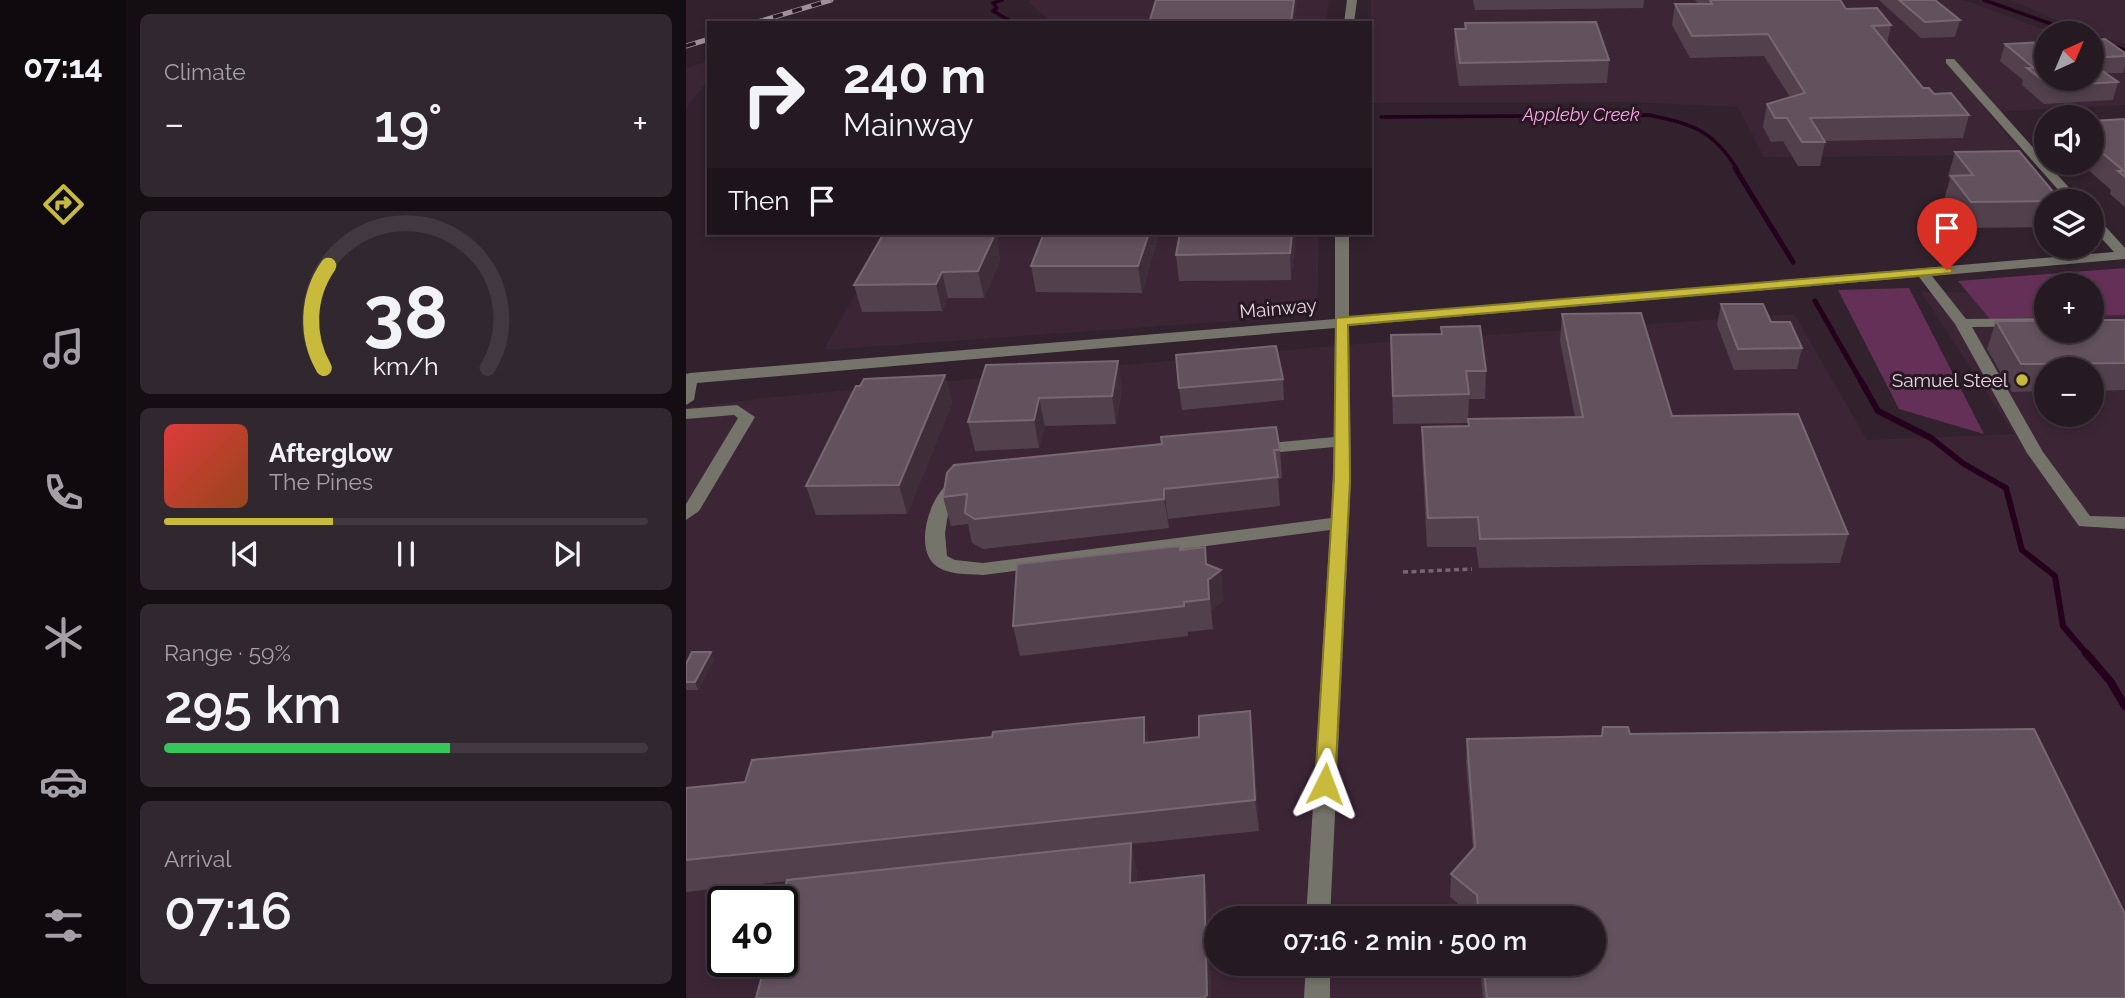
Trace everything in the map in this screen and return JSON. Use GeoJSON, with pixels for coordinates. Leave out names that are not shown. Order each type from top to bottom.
{"type":"FeatureCollection","features":[{"type":"Feature","properties":{"kind":"street"},"geometry":{"type":"LineString","coordinates":[[1349,21],[1352,0]]}},
{"type":"Feature","properties":{"kind":"street"},"geometry":{"type":"LineString","coordinates":[[1950,61],[2064,189]]}},
{"type":"Feature","properties":{"kind":"street"},"geometry":{"type":"LineString","coordinates":[[2104,233],[2124,255]]}},
{"type":"Feature","properties":{"kind":"street"},"geometry":{"type":"LineString","coordinates":[[1319,906],[1342,441],[1342,235]]}},
{"type":"Feature","properties":{"kind":"street","name":"Mainway"},"geometry":{"type":"LineString","coordinates":[[688,378],[2124,255]]}},
{"type":"Feature","properties":{"kind":"street"},"geometry":{"type":"LineString","coordinates":[[1922,272],[1962,323],[2035,453],[2085,522],[2125,523]]}},
{"type":"Feature","properties":{"kind":"street"},"geometry":{"type":"LineString","coordinates":[[1962,323],[2034,323]]}},
{"type":"Feature","properties":{"kind":"street"},"geometry":{"type":"LineString","coordinates":[[686,400],[688,378]]}},
{"type":"Feature","properties":{"kind":"street"},"geometry":{"type":"LineString","coordinates":[[686,414],[737,410],[747,417],[693,508],[686,514]]}},
{"type":"Feature","properties":{"kind":"street"},"geometry":{"type":"LineString","coordinates":[[1240,451],[1342,441]]}},
{"type":"Feature","properties":{"kind":"street"},"geometry":{"type":"LineString","coordinates":[[971,477],[949,490],[941,501],[934,550],[939,560],[953,566],[983,569],[1339,523]]}},
{"type":"Feature","properties":{"kind":"street"},"geometry":{"type":"LineString","coordinates":[[1317,998],[1318,976]]}},
{"type":"Feature","properties":{"kind":"path"},"geometry":{"type":"LineString","coordinates":[[1404,572],[1472,569]]}},
{"type":"Feature","properties":{"kind":"shaded area"},"geometry":{"type":"Polygon","coordinates":[[[1031,0],[1329,0],[1326,21],[1051,21],[1029,3],[1031,0]]]}},
{"type":"Feature","properties":{"kind":"shaded area"},"geometry":{"type":"Polygon","coordinates":[[[1371,0],[1964,0],[2034,26],[2034,91],[2104,91],[2104,71],[2125,59],[2125,105],[2034,105],[2034,110],[1988,112],[2024,155],[1764,157],[1738,107],[1629,102],[1372,103],[1371,0]]]}},
{"type":"Feature","properties":{"kind":"shaded area"},"geometry":{"type":"Polygon","coordinates":[[[2010,0],[2125,0],[2125,44],[2104,38],[2104,21],[2059,21],[2010,0]]]}},
{"type":"Feature","properties":{"kind":"shaded area"},"geometry":{"type":"Polygon","coordinates":[[[707,62],[707,82],[686,108],[686,68],[707,62]]]}},
{"type":"Feature","properties":{"kind":"shaded area"},"geometry":{"type":"Polygon","coordinates":[[[888,235],[1319,235],[1317,315],[824,350],[888,235]]]}},
{"type":"Feature","properties":{"kind":"shaded area"},"geometry":{"type":"Polygon","coordinates":[[[2125,268],[2125,315],[2104,316],[2104,273],[2061,273],[2125,268]]]}},
{"type":"Feature","properties":{"kind":"shaded area"},"geometry":{"type":"Polygon","coordinates":[[[2034,275],[2034,317],[1990,319],[1958,281],[2034,275]]]}},
{"type":"Feature","properties":{"kind":"shaded area"},"geometry":{"type":"Polygon","coordinates":[[[1909,288],[1984,434],[1899,409],[1838,290],[1909,288]]]}},
{"type":"Feature","properties":{"kind":"shaded area"},"geometry":{"type":"Polygon","coordinates":[[[1921,292],[2034,293],[2034,343],[2104,343],[2104,293],[2125,293],[2125,998],[686,998],[686,408],[774,397],[1344,345],[1794,314],[1867,440],[2014,434],[1921,292]]]}},
{"type":"Feature","properties":{"kind":"building"},"geometry":{"type":"Polygon","coordinates":[[[1156,0],[1294,0],[1291,21],[1150,21],[1156,0]]]}},
{"type":"Feature","properties":{"kind":"building"},"geometry":{"type":"Polygon","coordinates":[[[1710,0],[1840,0],[1846,9],[1877,8],[1891,25],[1872,26],[1923,88],[1929,88],[1934,94],[1951,93],[1969,115],[1810,118],[1825,142],[1802,142],[1787,118],[1775,118],[1767,104],[1805,93],[1768,34],[1692,36],[1675,4],[1712,4],[1710,0]]]}},
{"type":"Feature","properties":{"kind":"building"},"geometry":{"type":"Polygon","coordinates":[[[1899,0],[1935,0],[1960,20],[1925,22],[1899,0]]]}},
{"type":"Feature","properties":{"kind":"building"},"geometry":{"type":"Polygon","coordinates":[[[1596,22],[1609,60],[1460,63],[1455,29],[1466,29],[1465,23],[1596,22]]]}},
{"type":"Feature","properties":{"kind":"building"},"geometry":{"type":"Polygon","coordinates":[[[2104,39],[2125,53],[2125,56],[2104,57],[2104,39]]]}},
{"type":"Feature","properties":{"kind":"building"},"geometry":{"type":"Polygon","coordinates":[[[2034,43],[2034,68],[2005,44],[2034,43]]]}},
{"type":"Feature","properties":{"kind":"building"},"geometry":{"type":"Polygon","coordinates":[[[2104,72],[2118,82],[2104,83],[2104,72]]]}},
{"type":"Feature","properties":{"kind":"building"},"geometry":{"type":"Polygon","coordinates":[[[2125,119],[2125,177],[2118,171],[2124,171],[2104,154],[2104,120],[2125,119]]]}},
{"type":"Feature","properties":{"kind":"building"},"geometry":{"type":"Polygon","coordinates":[[[2019,151],[2034,169],[2034,175],[2039,175],[2051,189],[2034,189],[2034,201],[1971,202],[1951,176],[1973,175],[1955,152],[2019,151]]]}},
{"type":"Feature","properties":{"kind":"building"},"geometry":{"type":"Polygon","coordinates":[[[883,235],[995,235],[978,271],[942,272],[936,284],[854,285],[883,235]]]}},
{"type":"Feature","properties":{"kind":"building"},"geometry":{"type":"Polygon","coordinates":[[[1043,235],[1148,235],[1138,266],[1031,266],[1043,235]]]}},
{"type":"Feature","properties":{"kind":"building"},"geometry":{"type":"Polygon","coordinates":[[[1180,235],[1292,235],[1290,253],[1176,255],[1180,235]]]}},
{"type":"Feature","properties":{"kind":"building"},"geometry":{"type":"Polygon","coordinates":[[[1721,304],[1763,304],[1771,322],[1790,322],[1802,348],[1738,349],[1721,304]]]}},
{"type":"Feature","properties":{"kind":"building"},"geometry":{"type":"Polygon","coordinates":[[[1641,313],[1672,416],[1798,414],[1848,534],[1480,539],[1478,517],[1428,518],[1422,427],[1469,426],[1468,419],[1583,417],[1562,314],[1641,313]]]}},
{"type":"Feature","properties":{"kind":"building"},"geometry":{"type":"Polygon","coordinates":[[[2104,320],[2125,320],[2125,363],[2104,363],[2104,357],[2034,357],[2034,364],[2021,364],[1996,321],[2034,321],[2034,343],[2104,343],[2104,320]]]}},
{"type":"Feature","properties":{"kind":"building"},"geometry":{"type":"Polygon","coordinates":[[[1480,326],[1486,371],[1466,371],[1469,394],[1393,396],[1391,335],[1442,334],[1441,327],[1480,326]]]}},
{"type":"Feature","properties":{"kind":"building"},"geometry":{"type":"Polygon","coordinates":[[[1276,346],[1283,379],[1179,388],[1176,355],[1276,346]]]}},
{"type":"Feature","properties":{"kind":"building"},"geometry":{"type":"Polygon","coordinates":[[[1118,361],[1112,396],[1039,398],[1034,420],[968,422],[986,365],[1118,361]]]}},
{"type":"Feature","properties":{"kind":"building"},"geometry":{"type":"Polygon","coordinates":[[[945,375],[899,485],[806,486],[856,386],[860,386],[864,379],[945,375]]]}},
{"type":"Feature","properties":{"kind":"building"},"geometry":{"type":"Polygon","coordinates":[[[1276,427],[1280,450],[1274,450],[1278,477],[1164,489],[1164,499],[975,519],[965,513],[967,494],[943,497],[947,473],[954,465],[1162,444],[1161,437],[1276,427]]]}},
{"type":"Feature","properties":{"kind":"building"},"geometry":{"type":"Polygon","coordinates":[[[1180,546],[1180,550],[1205,547],[1206,564],[1221,570],[1208,580],[1209,599],[1184,602],[1184,606],[1013,626],[1017,564],[1180,546]]]}},
{"type":"Feature","properties":{"kind":"building"},"geometry":{"type":"Polygon","coordinates":[[[692,652],[711,652],[695,682],[686,682],[686,664],[692,652]]]}},
{"type":"Feature","properties":{"kind":"building"},"geometry":{"type":"Polygon","coordinates":[[[1250,711],[1255,800],[686,860],[686,788],[745,782],[752,760],[992,737],[993,732],[1144,717],[1144,743],[1199,737],[1199,716],[1250,711]]]}},
{"type":"Feature","properties":{"kind":"building"},"geometry":{"type":"Polygon","coordinates":[[[1603,727],[1628,727],[1630,734],[2034,729],[2125,914],[2125,998],[1487,998],[1484,976],[1606,976],[1606,906],[1478,906],[1477,895],[1451,874],[1475,847],[1467,739],[1602,736],[1603,727]]]}},
{"type":"Feature","properties":{"kind":"building"},"geometry":{"type":"Polygon","coordinates":[[[1131,843],[1130,883],[1204,875],[1204,976],[1207,976],[1207,995],[1204,998],[756,998],[762,977],[798,977],[798,886],[786,886],[787,880],[1131,843]]]}},
{"type":"Feature","properties":{"kind":"waterway","name":"Appleby Creek"},"geometry":{"type":"LineString","coordinates":[[1002,0],[993,3],[997,8],[993,11],[1010,21]]}},
{"type":"Feature","properties":{"kind":"waterway","name":"Appleby Creek"},"geometry":{"type":"LineString","coordinates":[[1984,0],[2043,21]]}},
{"type":"Feature","properties":{"kind":"waterway","name":"Appleby Creek"},"geometry":{"type":"LineString","coordinates":[[2113,46],[2125,50]]}},
{"type":"Feature","properties":{"kind":"waterway","name":"Appleby Creek"},"geometry":{"type":"LineString","coordinates":[[1381,117],[1649,115],[1678,122],[1710,137],[1737,169]]}},
{"type":"Feature","properties":{"kind":"waterway","name":"Appleby Creek"},"geometry":{"type":"LineString","coordinates":[[1735,168],[1793,262]]}},
{"type":"Feature","properties":{"kind":"waterway","name":"Appleby Creek"},"geometry":{"type":"LineString","coordinates":[[1815,301],[1862,383]]}},
{"type":"Feature","properties":{"kind":"waterway","name":"Appleby Creek"},"geometry":{"type":"LineString","coordinates":[[1861,381],[1878,411],[1931,438],[1964,464],[2006,488],[2022,550],[2055,576],[2063,626],[2087,654]]}},
{"type":"Feature","properties":{"kind":"waterway","name":"Appleby Creek"},"geometry":{"type":"LineString","coordinates":[[2086,653],[2110,681],[2125,706]]}},
{"type":"Feature","properties":{"kind":"railway"},"geometry":{"type":"LineString","coordinates":[[761,21],[831,0]]}},
{"type":"Feature","properties":{"kind":"railway"},"geometry":{"type":"LineString","coordinates":[[686,46],[707,40]]}},
{"type":"Feature","properties":{"kind":"place","name":"Samuel Steel"},"geometry":{"type":"Point","coordinates":[2022,380]}},
{"type":"Feature","properties":{"kind":"route"},"geometry":{"type":"LineString","coordinates":[[1325,784],[1342,479],[1341,321],[1947,270]]}}]}
